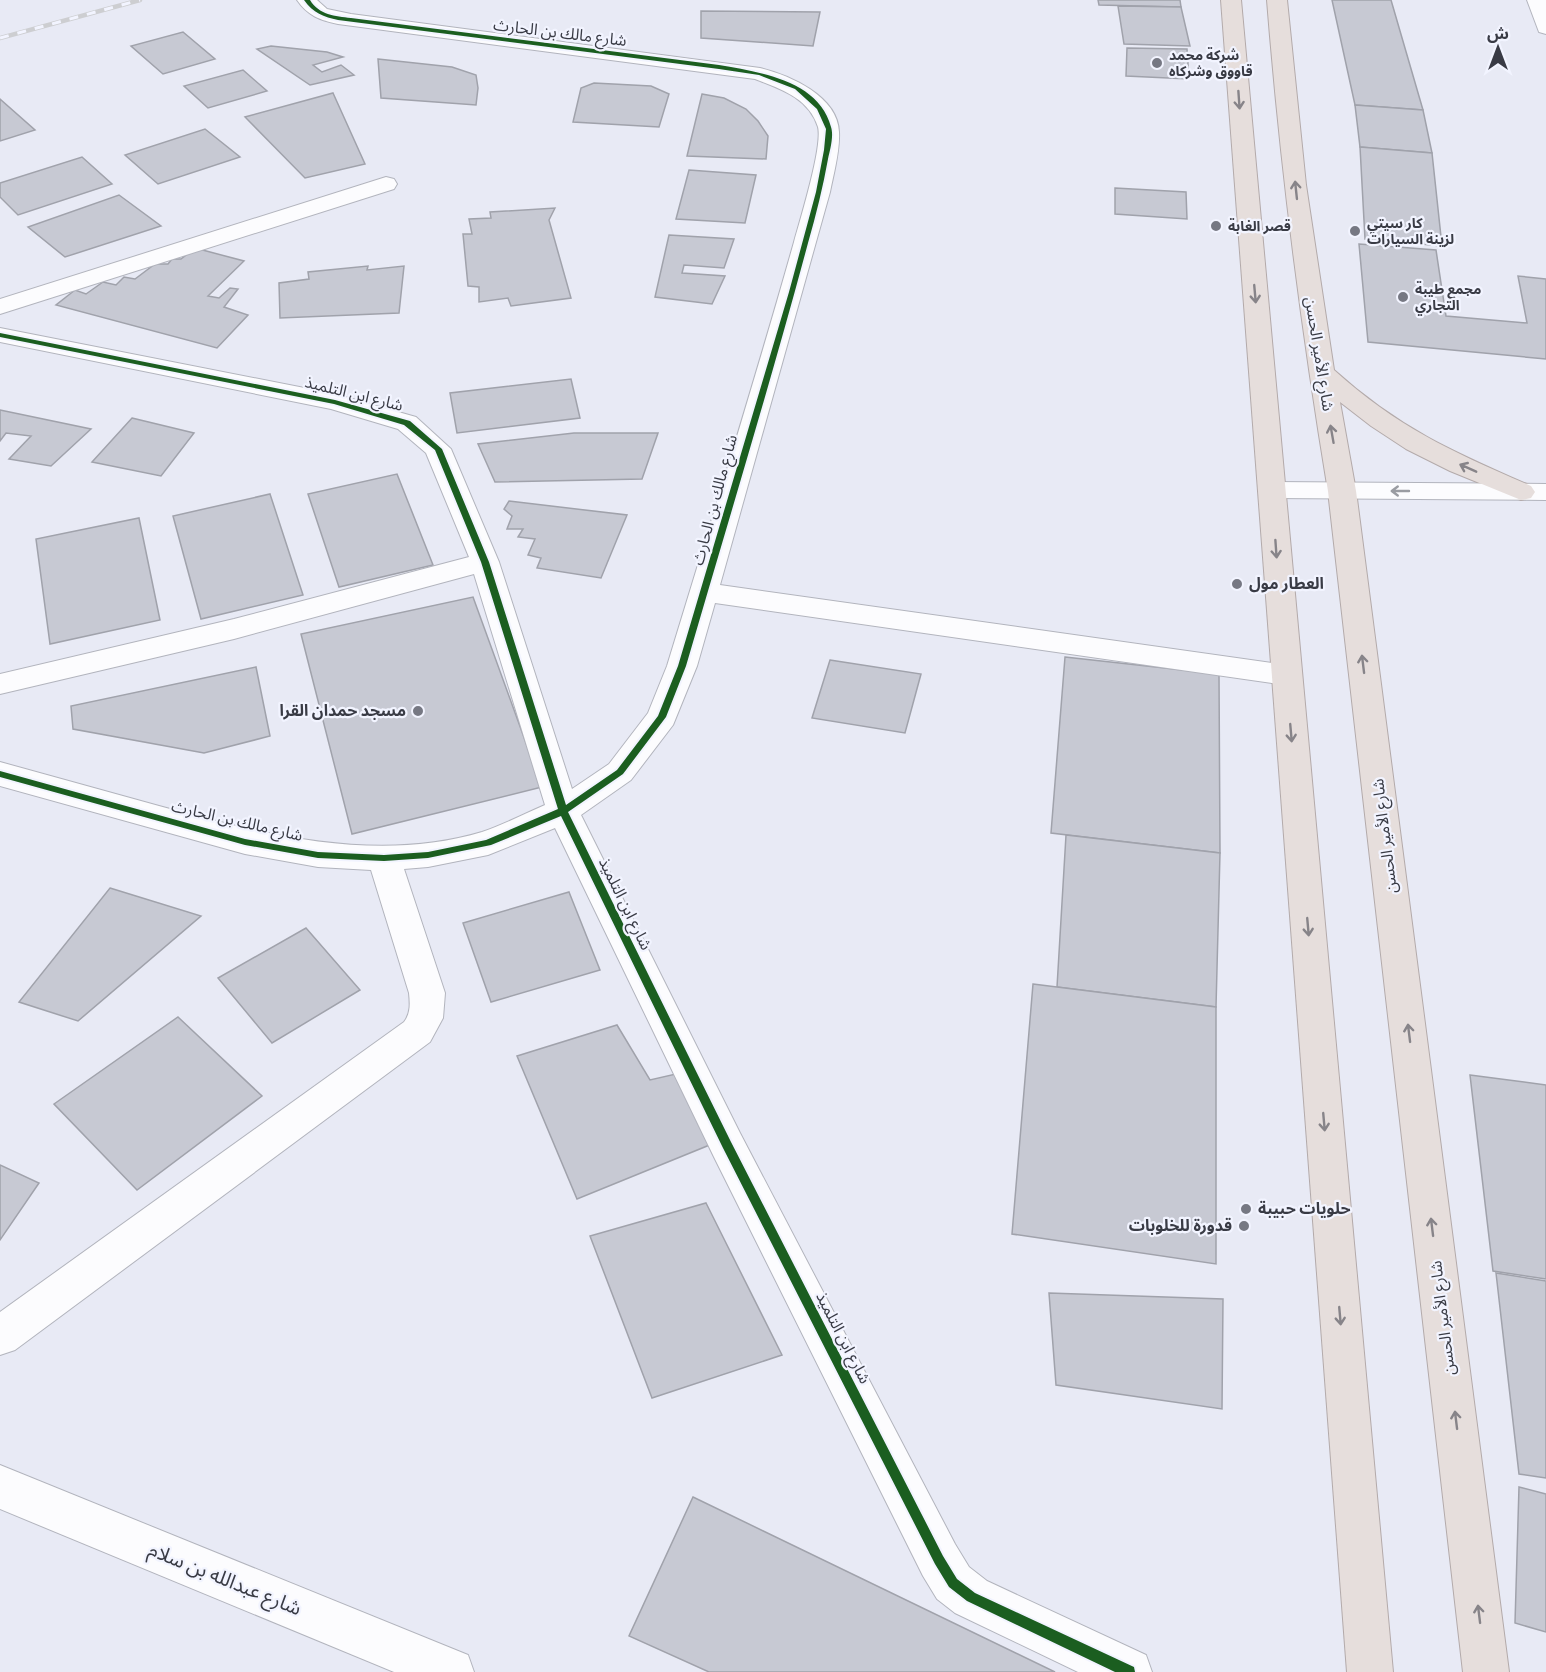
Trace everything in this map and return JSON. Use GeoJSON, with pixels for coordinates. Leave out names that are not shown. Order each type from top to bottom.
{"type":"FeatureCollection","features":[{"type":"Feature","properties":{"kind":"highway"},"geometry":{"type":"LineString","coordinates":[[1231,0],[1370,1672]]}},
{"type":"Feature","properties":{"kind":"highway","name":"شارع الأمير الحسن"},"geometry":{"type":"LineString","coordinates":[[1277,0],[1300,219],[1321,372],[1342,491],[1486,1672]]}},
{"type":"Feature","properties":{"kind":"highway"},"geometry":{"type":"LineString","coordinates":[[1321,372],[1351,399],[1402,435],[1438,455],[1534,492]]}},
{"type":"Feature","properties":{"kind":"street","name":"شارع مالك بن الحارث"},"geometry":{"type":"LineString","coordinates":[[0,774],[245,842],[318,855],[384,858],[428,855],[488,843],[563,811],[620,772],[662,717],[682,666],[706,592],[746,443],[819,192],[829,129],[820,108],[796,88],[760,74],[351,20],[321,14],[310,6],[308,0]]}},
{"type":"Feature","properties":{"kind":"street"},"geometry":{"type":"LineString","coordinates":[[1537,0],[1546,28]]}},
{"type":"Feature","properties":{"kind":"street"},"geometry":{"type":"LineString","coordinates":[[0,307],[386,184]]}},
{"type":"Feature","properties":{"kind":"street","name":"شارع ابن التلميذ"},"geometry":{"type":"LineString","coordinates":[[1,336],[335,402],[407,423],[438,449],[485,562],[563,811],[727,1145],[939,1560],[953,1583],[970,1597],[1129,1672]]}},
{"type":"Feature","properties":{"kind":"street"},"geometry":{"type":"LineString","coordinates":[[1272,490],[1534,492]]}},
{"type":"Feature","properties":{"kind":"street"},"geometry":{"type":"LineString","coordinates":[[0,684],[234,629],[485,562]]}},
{"type":"Feature","properties":{"kind":"street"},"geometry":{"type":"LineString","coordinates":[[706,592],[1286,675]]}},
{"type":"Feature","properties":{"kind":"street"},"geometry":{"type":"LineString","coordinates":[[0,1336],[417,1032],[425,1022],[429,1011],[427,993],[384,858]]}},
{"type":"Feature","properties":{"kind":"street","name":"شارع عبدالله بن سلام"},"geometry":{"type":"LineString","coordinates":[[0,1487],[451,1672]]}},
{"type":"Feature","properties":{"kind":"building"},"geometry":{"type":"Polygon","coordinates":[[[1098,0],[1180,0],[1181,7],[1099,5],[1098,0]]]}},
{"type":"Feature","properties":{"kind":"building"},"geometry":{"type":"Polygon","coordinates":[[[1332,0],[1391,0],[1423,110],[1355,105],[1332,0]]]}},
{"type":"Feature","properties":{"kind":"building"},"geometry":{"type":"Polygon","coordinates":[[[1118,6],[1181,7],[1190,46],[1124,44],[1118,6]]]}},
{"type":"Feature","properties":{"kind":"building"},"geometry":{"type":"Polygon","coordinates":[[[701,11],[820,12],[813,46],[701,38],[701,11]]]}},
{"type":"Feature","properties":{"kind":"building"},"geometry":{"type":"Polygon","coordinates":[[[183,32],[215,59],[163,74],[131,46],[183,32]]]}},
{"type":"Feature","properties":{"kind":"building"},"geometry":{"type":"Polygon","coordinates":[[[271,46],[327,52],[343,57],[313,65],[322,72],[341,65],[354,75],[310,85],[257,49],[271,46]]]}},
{"type":"Feature","properties":{"kind":"building","name":"شركة محمد قاووق وشركاه"},"geometry":{"type":"Polygon","coordinates":[[[1127,48],[1187,49],[1189,79],[1126,76],[1127,48]]]}},
{"type":"Feature","properties":{"kind":"building"},"geometry":{"type":"Polygon","coordinates":[[[378,59],[452,67],[476,75],[478,88],[476,105],[381,98],[378,59]]]}},
{"type":"Feature","properties":{"kind":"building"},"geometry":{"type":"Polygon","coordinates":[[[243,70],[267,91],[208,108],[184,86],[243,70]]]}},
{"type":"Feature","properties":{"kind":"building"},"geometry":{"type":"Polygon","coordinates":[[[594,83],[651,86],[669,94],[659,127],[573,122],[581,88],[594,83]]]}},
{"type":"Feature","properties":{"kind":"building"},"geometry":{"type":"Polygon","coordinates":[[[333,93],[365,164],[305,178],[245,117],[333,93]]]}},
{"type":"Feature","properties":{"kind":"building"},"geometry":{"type":"Polygon","coordinates":[[[702,94],[724,98],[746,109],[758,121],[768,136],[766,159],[687,156],[702,94]]]}},
{"type":"Feature","properties":{"kind":"building"},"geometry":{"type":"Polygon","coordinates":[[[0,99],[35,130],[0,141],[0,99]]]}},
{"type":"Feature","properties":{"kind":"building"},"geometry":{"type":"Polygon","coordinates":[[[1355,105],[1423,110],[1432,153],[1360,147],[1355,105]]]}},
{"type":"Feature","properties":{"kind":"building"},"geometry":{"type":"Polygon","coordinates":[[[205,129],[240,157],[158,184],[125,155],[205,129]]]}},
{"type":"Feature","properties":{"kind":"building"},"geometry":{"type":"Polygon","coordinates":[[[1360,147],[1432,153],[1442,246],[1365,239],[1360,147]]]}},
{"type":"Feature","properties":{"kind":"building"},"geometry":{"type":"Polygon","coordinates":[[[82,157],[112,184],[18,215],[0,197],[0,183],[82,157]]]}},
{"type":"Feature","properties":{"kind":"building"},"geometry":{"type":"Polygon","coordinates":[[[689,170],[756,175],[745,223],[676,219],[689,170]]]}},
{"type":"Feature","properties":{"kind":"building"},"geometry":{"type":"Polygon","coordinates":[[[1115,188],[1186,192],[1187,219],[1115,214],[1115,188]]]}},
{"type":"Feature","properties":{"kind":"building"},"geometry":{"type":"Polygon","coordinates":[[[119,195],[161,226],[65,257],[28,227],[119,195]]]}},
{"type":"Feature","properties":{"kind":"building"},"geometry":{"type":"Polygon","coordinates":[[[555,208],[549,220],[571,298],[511,306],[508,298],[479,302],[479,287],[468,286],[463,234],[472,234],[469,219],[491,218],[490,212],[555,208]]]}},
{"type":"Feature","properties":{"kind":"building"},"geometry":{"type":"Polygon","coordinates":[[[669,235],[734,239],[724,268],[684,265],[682,273],[725,276],[712,304],[655,297],[669,235]]]}},
{"type":"Feature","properties":{"kind":"building","name":"مجمع طيبة التجاري"},"geometry":{"type":"Polygon","coordinates":[[[1359,244],[1436,250],[1446,316],[1527,323],[1518,276],[1546,279],[1546,359],[1368,342],[1359,244]]]}},
{"type":"Feature","properties":{"kind":"building"},"geometry":{"type":"Polygon","coordinates":[[[195,248],[244,261],[208,296],[219,298],[230,288],[238,289],[224,307],[248,315],[217,348],[56,305],[75,290],[86,294],[103,282],[116,285],[124,277],[135,279],[155,264],[168,264],[172,259],[181,259],[195,248]]]}},
{"type":"Feature","properties":{"kind":"building"},"geometry":{"type":"Polygon","coordinates":[[[368,266],[367,270],[404,266],[399,313],[280,318],[279,283],[309,279],[308,272],[368,266]]]}},
{"type":"Feature","properties":{"kind":"building"},"geometry":{"type":"Polygon","coordinates":[[[571,379],[580,418],[457,433],[450,393],[571,379]]]}},
{"type":"Feature","properties":{"kind":"building"},"geometry":{"type":"Polygon","coordinates":[[[0,410],[91,429],[51,466],[9,459],[31,436],[6,433],[0,441],[0,410]]]}},
{"type":"Feature","properties":{"kind":"building"},"geometry":{"type":"Polygon","coordinates":[[[132,418],[194,433],[161,476],[92,462],[132,418]]]}},
{"type":"Feature","properties":{"kind":"building"},"geometry":{"type":"Polygon","coordinates":[[[574,433],[658,433],[642,479],[495,482],[478,444],[574,433]]]}},
{"type":"Feature","properties":{"kind":"building"},"geometry":{"type":"Polygon","coordinates":[[[397,474],[433,565],[339,587],[308,494],[397,474]]]}},
{"type":"Feature","properties":{"kind":"building"},"geometry":{"type":"Polygon","coordinates":[[[270,494],[303,595],[201,619],[173,516],[270,494]]]}},
{"type":"Feature","properties":{"kind":"building"},"geometry":{"type":"Polygon","coordinates":[[[509,501],[627,515],[601,578],[537,568],[541,558],[528,555],[535,539],[518,537],[523,529],[507,529],[512,516],[504,509],[509,501]]]}},
{"type":"Feature","properties":{"kind":"building"},"geometry":{"type":"Polygon","coordinates":[[[139,518],[160,620],[50,644],[36,539],[139,518]]]}},
{"type":"Feature","properties":{"kind":"building","name":"مسجد حمدان القرا"},"geometry":{"type":"Polygon","coordinates":[[[473,597],[542,787],[352,834],[301,634],[473,597]]]}},
{"type":"Feature","properties":{"kind":"building"},"geometry":{"type":"Polygon","coordinates":[[[1065,657],[1219,674],[1220,853],[1051,833],[1065,657]]]}},
{"type":"Feature","properties":{"kind":"building"},"geometry":{"type":"Polygon","coordinates":[[[830,660],[921,674],[905,733],[812,718],[830,660]]]}},
{"type":"Feature","properties":{"kind":"building"},"geometry":{"type":"Polygon","coordinates":[[[256,667],[270,736],[204,753],[73,729],[71,706],[256,667]]]}},
{"type":"Feature","properties":{"kind":"building"},"geometry":{"type":"Polygon","coordinates":[[[1066,835],[1220,853],[1216,1007],[1057,987],[1066,835]]]}},
{"type":"Feature","properties":{"kind":"building"},"geometry":{"type":"Polygon","coordinates":[[[110,888],[201,916],[78,1021],[19,1002],[110,888]]]}},
{"type":"Feature","properties":{"kind":"building"},"geometry":{"type":"Polygon","coordinates":[[[569,892],[600,970],[491,1002],[463,923],[569,892]]]}},
{"type":"Feature","properties":{"kind":"building"},"geometry":{"type":"Polygon","coordinates":[[[306,928],[360,990],[272,1043],[218,978],[306,928]]]}},
{"type":"Feature","properties":{"kind":"building"},"geometry":{"type":"Polygon","coordinates":[[[1033,984],[1216,1007],[1216,1264],[1012,1234],[1033,984]]]}},
{"type":"Feature","properties":{"kind":"building"},"geometry":{"type":"Polygon","coordinates":[[[178,1017],[262,1096],[137,1190],[54,1104],[178,1017]]]}},
{"type":"Feature","properties":{"kind":"building"},"geometry":{"type":"Polygon","coordinates":[[[617,1025],[650,1080],[680,1073],[712,1144],[577,1199],[517,1056],[617,1025]]]}},
{"type":"Feature","properties":{"kind":"building"},"geometry":{"type":"Polygon","coordinates":[[[1470,1075],[1546,1085],[1546,1279],[1493,1271],[1470,1075]]]}},
{"type":"Feature","properties":{"kind":"building"},"geometry":{"type":"Polygon","coordinates":[[[0,1165],[39,1183],[0,1240],[0,1165]]]}},
{"type":"Feature","properties":{"kind":"building"},"geometry":{"type":"Polygon","coordinates":[[[706,1203],[782,1355],[652,1398],[590,1236],[706,1203]]]}},
{"type":"Feature","properties":{"kind":"building"},"geometry":{"type":"Polygon","coordinates":[[[1496,1273],[1546,1281],[1546,1478],[1519,1474],[1496,1273]]]}},
{"type":"Feature","properties":{"kind":"building"},"geometry":{"type":"Polygon","coordinates":[[[1049,1293],[1223,1299],[1222,1409],[1056,1385],[1049,1293]]]}},
{"type":"Feature","properties":{"kind":"building"},"geometry":{"type":"Polygon","coordinates":[[[1519,1487],[1546,1494],[1546,1632],[1515,1623],[1519,1487]]]}},
{"type":"Feature","properties":{"kind":"building"},"geometry":{"type":"Polygon","coordinates":[[[693,1497],[1055,1672],[709,1672],[629,1636],[693,1497]]]}},
{"type":"Feature","properties":{"kind":"railway"},"geometry":{"type":"LineString","coordinates":[[0,38],[140,0]]}},
{"type":"Feature","properties":{"kind":"cycle path"},"geometry":{"type":"LineString","coordinates":[[0,774],[245,842],[318,855],[384,858],[428,855],[488,843],[563,811],[620,772],[662,717],[682,666],[792,292],[819,192],[829,129],[820,108],[797,88],[760,74],[338,18],[320,13],[307,0]]}},
{"type":"Feature","properties":{"kind":"cycle path"},"geometry":{"type":"LineString","coordinates":[[0,335],[335,402],[407,423],[438,449],[485,562],[563,811],[727,1145],[939,1560],[953,1583],[971,1597],[1129,1672]]}},
{"type":"Feature","properties":{"kind":"place","name":"شركة محمد قاووق وشركاه"},"geometry":{"type":"Point","coordinates":[1157,63]}},
{"type":"Feature","properties":{"kind":"place","name":"قصر الغابة"},"geometry":{"type":"Point","coordinates":[1216,226]}},
{"type":"Feature","properties":{"kind":"place","name":"كار سيتي لزينة السيارات"},"geometry":{"type":"Point","coordinates":[1355,231]}},
{"type":"Feature","properties":{"kind":"place","name":"مجمع طيبة التجاري"},"geometry":{"type":"Point","coordinates":[1403,297]}},
{"type":"Feature","properties":{"kind":"place","name":"العطار مول"},"geometry":{"type":"Point","coordinates":[1237,584]}},
{"type":"Feature","properties":{"kind":"place","name":"مسجد حمدان القرا"},"geometry":{"type":"Point","coordinates":[418,711]}},
{"type":"Feature","properties":{"kind":"place","name":"حلويات حبيبة"},"geometry":{"type":"Point","coordinates":[1246,1209]}},
{"type":"Feature","properties":{"kind":"place","name":"قدورة للخلوبات"},"geometry":{"type":"Point","coordinates":[1244,1226]}}]}
